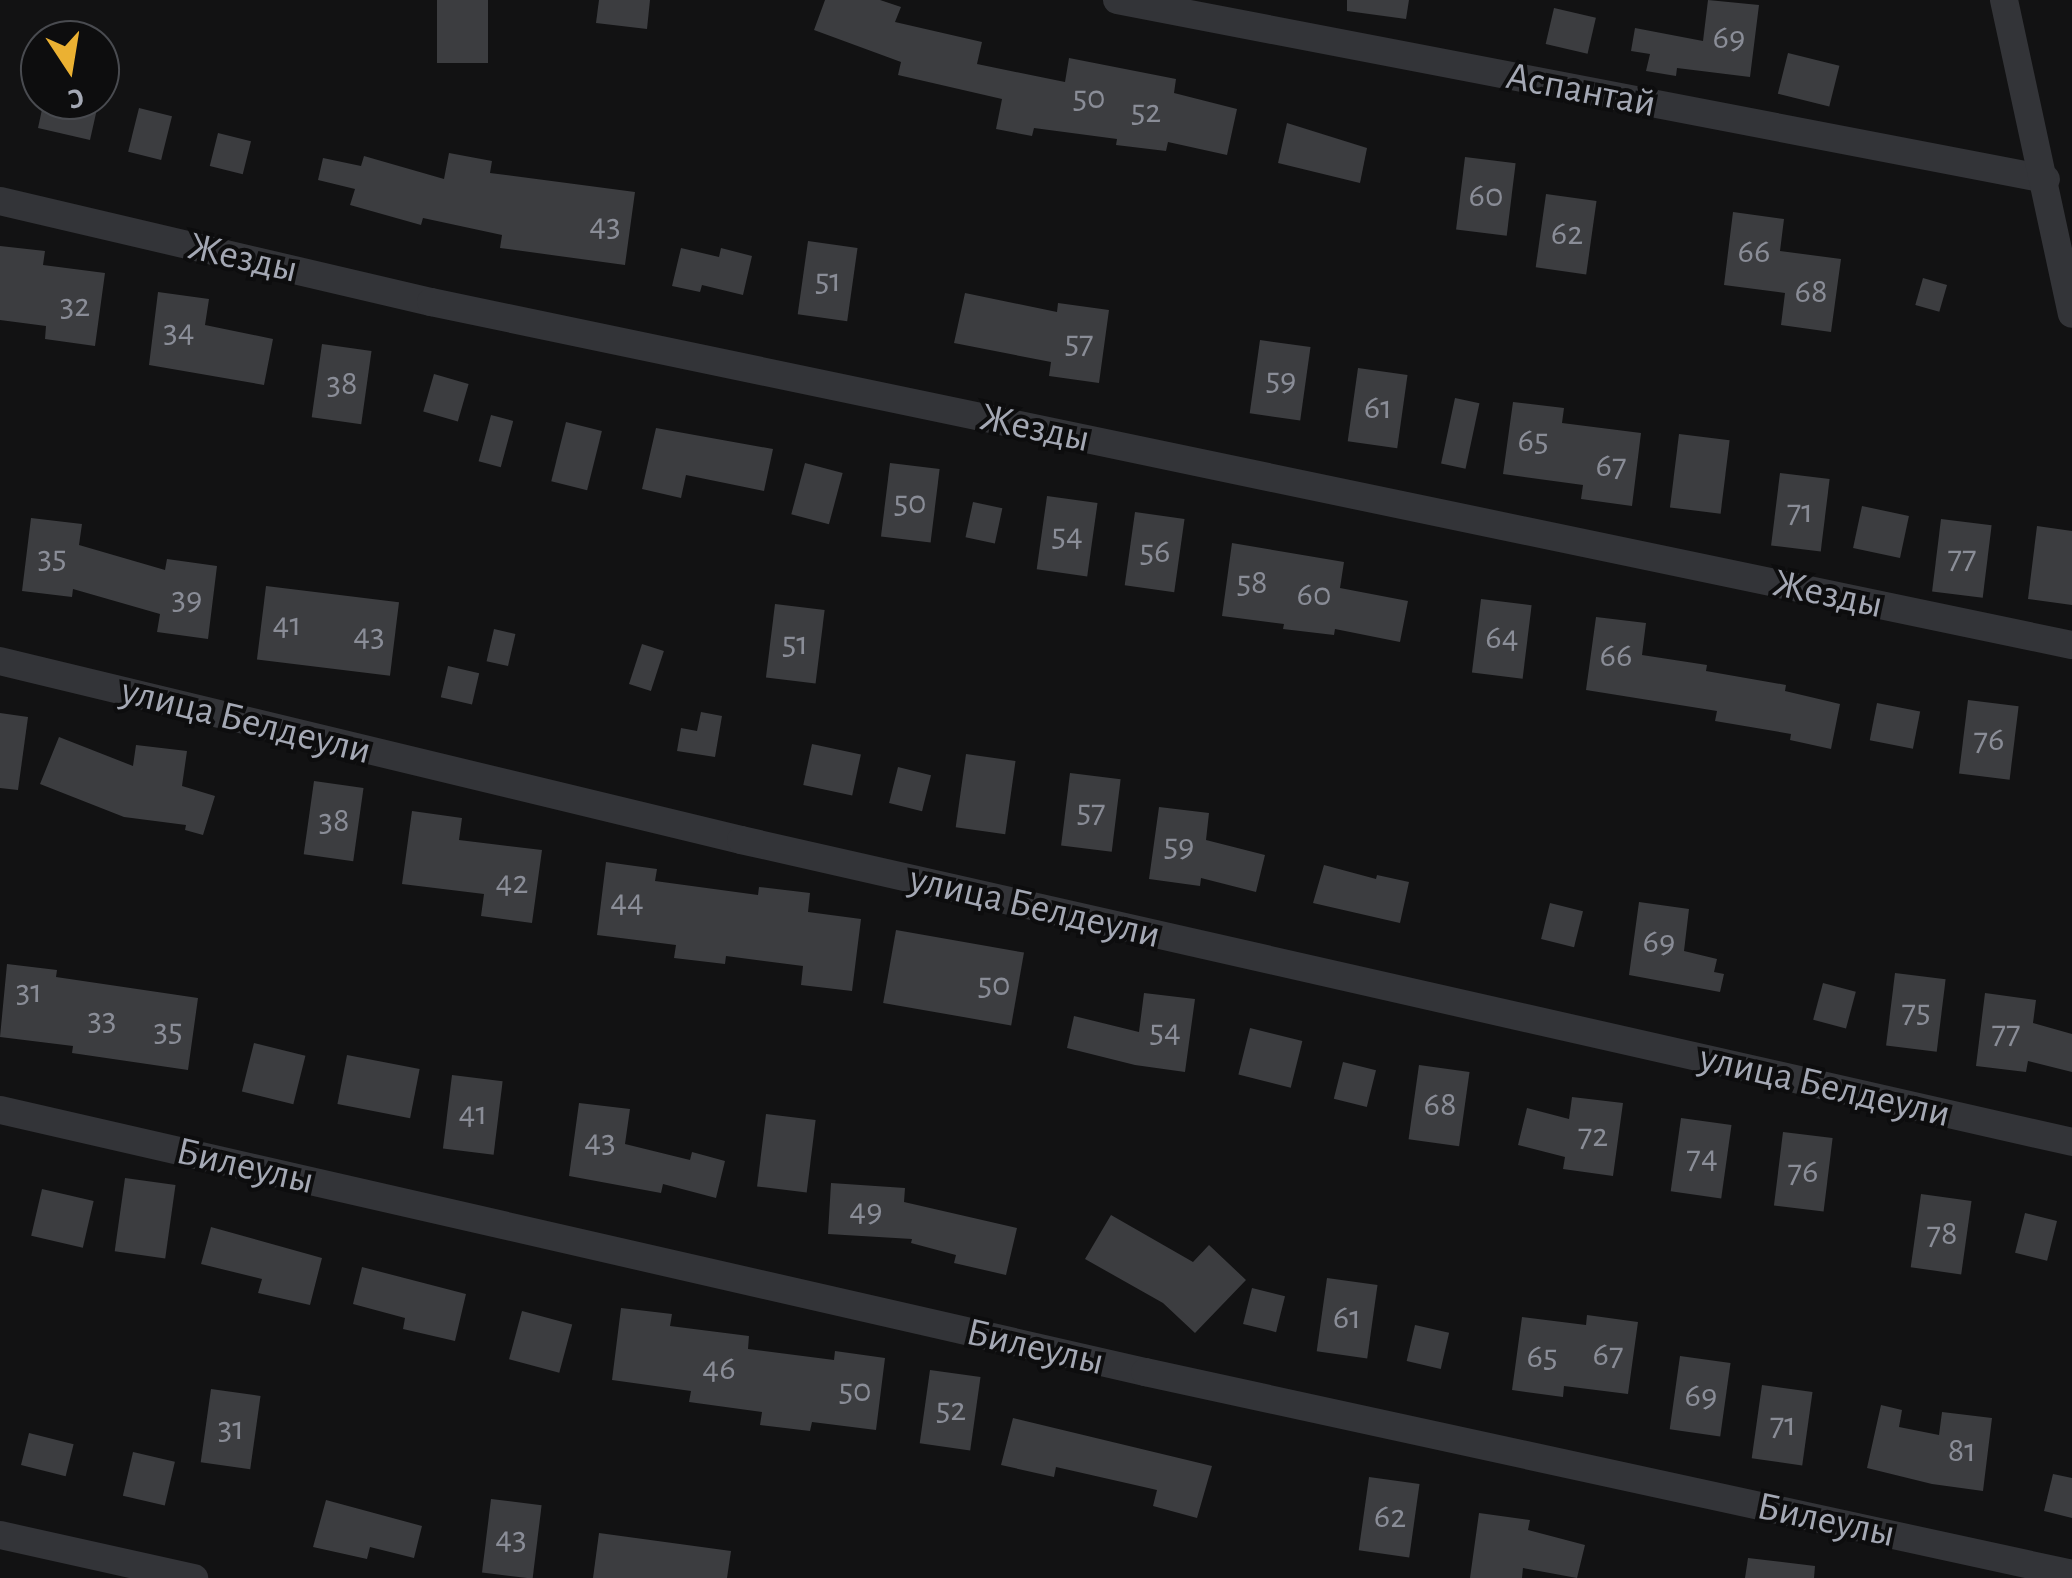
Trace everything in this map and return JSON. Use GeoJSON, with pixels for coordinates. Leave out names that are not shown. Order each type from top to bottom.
{"type":"FeatureCollection","features":[{"type":"Feature","properties":{"kind":"street","name":"Аспантай"},"geometry":{"type":"LineString","coordinates":[[1117,0],[2046,179]]}},
{"type":"Feature","properties":{"kind":"street"},"geometry":{"type":"LineString","coordinates":[[2004,0],[2046,179],[2072,314]]}},
{"type":"Feature","properties":{"kind":"street","name":"Жезды"},"geometry":{"type":"LineString","coordinates":[[0,201],[451,306],[2072,644]]}},
{"type":"Feature","properties":{"kind":"street","name":"улица Белдеули"},"geometry":{"type":"LineString","coordinates":[[0,662],[741,840],[2072,1142]]}},
{"type":"Feature","properties":{"kind":"street","name":"Билеулы"},"geometry":{"type":"LineString","coordinates":[[0,1110],[1145,1372],[2072,1574]]}},
{"type":"Feature","properties":{"kind":"street"},"geometry":{"type":"LineString","coordinates":[[0,1535],[194,1578]]}},
{"type":"Feature","properties":{"kind":"building"},"geometry":{"type":"Polygon","coordinates":[[[437,0],[488,0],[488,63],[437,63],[437,0]]]}},
{"type":"Feature","properties":{"kind":"building"},"geometry":{"type":"Polygon","coordinates":[[[599,0],[650,0],[647,29],[596,23],[599,0]]]}},
{"type":"Feature","properties":{"kind":"building"},"geometry":{"type":"Polygon","coordinates":[[[825,0],[880,0],[901,7],[895,22],[982,42],[977,64],[1065,82],[1069,58],[1176,79],[1174,93],[1237,109],[1227,155],[1168,142],[1166,151],[1116,145],[1117,139],[1034,128],[1032,136],[996,129],[1002,99],[898,75],[901,62],[814,30],[825,0]]]}},
{"type":"Feature","properties":{"kind":"building"},"geometry":{"type":"Polygon","coordinates":[[[1347,0],[1409,0],[1406,19],[1347,11],[1347,0]]]}},
{"type":"Feature","properties":{"kind":"building"},"geometry":{"type":"Polygon","coordinates":[[[1708,0],[1759,5],[1750,77],[1677,68],[1676,76],[1646,71],[1650,54],[1631,51],[1635,28],[1703,41],[1708,0]]]}},
{"type":"Feature","properties":{"kind":"building"},"geometry":{"type":"Polygon","coordinates":[[[1554,8],[1596,18],[1588,54],[1546,44],[1554,8]]]}},
{"type":"Feature","properties":{"kind":"building"},"geometry":{"type":"Polygon","coordinates":[[[1788,53],[1839,66],[1829,107],[1778,94],[1788,53]]]}},
{"type":"Feature","properties":{"kind":"building"},"geometry":{"type":"Polygon","coordinates":[[[139,108],[172,116],[161,160],[128,152],[139,108]]]}},
{"type":"Feature","properties":{"kind":"building"},"geometry":{"type":"Polygon","coordinates":[[[40,120],[94,120],[90,140],[38,128],[40,120]]]}},
{"type":"Feature","properties":{"kind":"building"},"geometry":{"type":"Polygon","coordinates":[[[1287,123],[1367,148],[1360,183],[1278,163],[1287,123]]]}},
{"type":"Feature","properties":{"kind":"building"},"geometry":{"type":"Polygon","coordinates":[[[218,133],[251,141],[243,174],[210,166],[218,133]]]}},
{"type":"Feature","properties":{"kind":"building"},"geometry":{"type":"Polygon","coordinates":[[[449,153],[492,161],[490,173],[635,192],[625,265],[500,248],[502,235],[423,218],[421,225],[350,205],[355,189],[318,180],[323,158],[361,166],[364,156],[444,179],[449,153]]]}},
{"type":"Feature","properties":{"kind":"building"},"geometry":{"type":"Polygon","coordinates":[[[1465,157],[1516,163],[1507,236],[1456,229],[1465,157]]]}},
{"type":"Feature","properties":{"kind":"building"},"geometry":{"type":"Polygon","coordinates":[[[1546,194],[1597,201],[1586,274],[1536,267],[1546,194]]]}},
{"type":"Feature","properties":{"kind":"building"},"geometry":{"type":"Polygon","coordinates":[[[1733,212],[1784,219],[1780,251],[1841,259],[1831,332],[1781,325],[1785,293],[1724,285],[1733,212]]]}},
{"type":"Feature","properties":{"kind":"building"},"geometry":{"type":"Polygon","coordinates":[[[808,241],[858,248],[847,321],[798,314],[808,241]]]}},
{"type":"Feature","properties":{"kind":"building"},"geometry":{"type":"Polygon","coordinates":[[[0,246],[45,251],[43,265],[105,273],[95,346],[45,339],[46,326],[0,320],[0,246]]]}},
{"type":"Feature","properties":{"kind":"building"},"geometry":{"type":"Polygon","coordinates":[[[681,248],[719,257],[721,248],[752,256],[743,295],[702,285],[700,292],[672,286],[681,248]]]}},
{"type":"Feature","properties":{"kind":"building"},"geometry":{"type":"Polygon","coordinates":[[[1923,278],[1947,285],[1939,312],[1915,305],[1923,278]]]}},
{"type":"Feature","properties":{"kind":"building"},"geometry":{"type":"Polygon","coordinates":[[[158,292],[209,299],[205,325],[273,339],[264,385],[149,365],[158,292]]]}},
{"type":"Feature","properties":{"kind":"building"},"geometry":{"type":"Polygon","coordinates":[[[965,293],[1057,312],[1058,303],[1109,310],[1099,383],[1049,376],[1051,362],[954,343],[965,293]]]}},
{"type":"Feature","properties":{"kind":"building"},"geometry":{"type":"Polygon","coordinates":[[[1260,340],[1311,347],[1300,420],[1250,413],[1260,340]]]}},
{"type":"Feature","properties":{"kind":"building"},"geometry":{"type":"Polygon","coordinates":[[[322,344],[372,351],[361,424],[312,417],[322,344]]]}},
{"type":"Feature","properties":{"kind":"building"},"geometry":{"type":"Polygon","coordinates":[[[1358,368],[1408,375],[1397,448],[1348,441],[1358,368]]]}},
{"type":"Feature","properties":{"kind":"building"},"geometry":{"type":"Polygon","coordinates":[[[434,374],[469,384],[458,421],[423,411],[434,374]]]}},
{"type":"Feature","properties":{"kind":"building"},"geometry":{"type":"Polygon","coordinates":[[[1455,398],[1479,403],[1466,469],[1441,464],[1455,398]]]}},
{"type":"Feature","properties":{"kind":"building"},"geometry":{"type":"Polygon","coordinates":[[[1513,402],[1564,408],[1562,423],[1641,433],[1632,506],[1581,499],[1583,485],[1503,474],[1513,402]]]}},
{"type":"Feature","properties":{"kind":"building"},"geometry":{"type":"Polygon","coordinates":[[[491,415],[513,421],[501,467],[479,461],[491,415]]]}},
{"type":"Feature","properties":{"kind":"building"},"geometry":{"type":"Polygon","coordinates":[[[566,422],[602,431],[587,490],[551,481],[566,422]]]}},
{"type":"Feature","properties":{"kind":"building"},"geometry":{"type":"Polygon","coordinates":[[[656,428],[773,449],[764,491],[686,475],[681,498],[642,489],[656,428]]]}},
{"type":"Feature","properties":{"kind":"building"},"geometry":{"type":"Polygon","coordinates":[[[1679,434],[1730,440],[1721,514],[1670,507],[1679,434]]]}},
{"type":"Feature","properties":{"kind":"building"},"geometry":{"type":"Polygon","coordinates":[[[805,463],[843,473],[829,524],[791,514],[805,463]]]}},
{"type":"Feature","properties":{"kind":"building"},"geometry":{"type":"Polygon","coordinates":[[[890,463],[940,469],[931,543],[881,536],[890,463]]]}},
{"type":"Feature","properties":{"kind":"building"},"geometry":{"type":"Polygon","coordinates":[[[1780,473],[1830,479],[1821,552],[1771,545],[1780,473]]]}},
{"type":"Feature","properties":{"kind":"building"},"geometry":{"type":"Polygon","coordinates":[[[1047,496],[1098,503],[1087,576],[1037,569],[1047,496]]]}},
{"type":"Feature","properties":{"kind":"building"},"geometry":{"type":"Polygon","coordinates":[[[973,502],[1002,508],[995,543],[966,537],[973,502]]]}},
{"type":"Feature","properties":{"kind":"building"},"geometry":{"type":"Polygon","coordinates":[[[1862,506],[1909,516],[1900,558],[1853,548],[1862,506]]]}},
{"type":"Feature","properties":{"kind":"building"},"geometry":{"type":"Polygon","coordinates":[[[1135,512],[1185,519],[1174,592],[1125,585],[1135,512]]]}},
{"type":"Feature","properties":{"kind":"building"},"geometry":{"type":"Polygon","coordinates":[[[31,518],[82,524],[79,545],[165,570],[167,559],[217,566],[208,639],[157,632],[160,614],[73,589],[72,597],[22,591],[31,518]]]}},
{"type":"Feature","properties":{"kind":"building"},"geometry":{"type":"Polygon","coordinates":[[[1941,519],[1992,525],[1983,598],[1932,591],[1941,519]]]}},
{"type":"Feature","properties":{"kind":"building"},"geometry":{"type":"Polygon","coordinates":[[[2037,526],[2072,531],[2072,605],[2028,599],[2037,526]]]}},
{"type":"Feature","properties":{"kind":"building"},"geometry":{"type":"Polygon","coordinates":[[[1232,543],[1344,562],[1340,588],[1408,601],[1400,642],[1335,629],[1334,635],[1283,629],[1284,624],[1222,616],[1232,543]]]}},
{"type":"Feature","properties":{"kind":"building"},"geometry":{"type":"Polygon","coordinates":[[[266,586],[399,602],[390,676],[257,659],[266,586]]]}},
{"type":"Feature","properties":{"kind":"building"},"geometry":{"type":"Polygon","coordinates":[[[1481,599],[1532,605],[1523,679],[1472,672],[1481,599]]]}},
{"type":"Feature","properties":{"kind":"building"},"geometry":{"type":"Polygon","coordinates":[[[775,604],[825,610],[816,684],[766,677],[775,604]]]}},
{"type":"Feature","properties":{"kind":"building"},"geometry":{"type":"Polygon","coordinates":[[[1596,617],[1646,623],[1642,655],[1707,665],[1706,671],[1786,685],[1785,691],[1840,704],[1831,749],[1790,740],[1791,734],[1715,721],[1717,711],[1586,690],[1596,617]]]}},
{"type":"Feature","properties":{"kind":"building"},"geometry":{"type":"Polygon","coordinates":[[[494,629],[515,634],[508,666],[487,661],[494,629]]]}},
{"type":"Feature","properties":{"kind":"building"},"geometry":{"type":"Polygon","coordinates":[[[642,644],[664,651],[651,691],[629,684],[642,644]]]}},
{"type":"Feature","properties":{"kind":"building"},"geometry":{"type":"Polygon","coordinates":[[[448,666],[479,673],[472,704],[441,697],[448,666]]]}},
{"type":"Feature","properties":{"kind":"building"},"geometry":{"type":"Polygon","coordinates":[[[1968,700],[2019,706],[2010,780],[1959,773],[1968,700]]]}},
{"type":"Feature","properties":{"kind":"building"},"geometry":{"type":"Polygon","coordinates":[[[1877,703],[1920,711],[1913,749],[1870,740],[1877,703]]]}},
{"type":"Feature","properties":{"kind":"building"},"geometry":{"type":"Polygon","coordinates":[[[701,712],[722,716],[715,757],[677,751],[681,728],[697,731],[701,712]]]}},
{"type":"Feature","properties":{"kind":"building"},"geometry":{"type":"Polygon","coordinates":[[[0,713],[28,717],[18,790],[0,788],[0,713]]]}},
{"type":"Feature","properties":{"kind":"building"},"geometry":{"type":"Polygon","coordinates":[[[59,737],[133,766],[136,745],[187,751],[182,786],[215,796],[203,835],[185,830],[186,825],[124,817],[40,784],[59,737]]]}},
{"type":"Feature","properties":{"kind":"building"},"geometry":{"type":"Polygon","coordinates":[[[812,744],[861,754],[852,795],[803,785],[812,744]]]}},
{"type":"Feature","properties":{"kind":"building"},"geometry":{"type":"Polygon","coordinates":[[[966,754],[1016,761],[1005,834],[956,827],[966,754]]]}},
{"type":"Feature","properties":{"kind":"building"},"geometry":{"type":"Polygon","coordinates":[[[898,767],[931,775],[922,811],[889,803],[898,767]]]}},
{"type":"Feature","properties":{"kind":"building"},"geometry":{"type":"Polygon","coordinates":[[[1070,773],[1121,779],[1112,852],[1061,845],[1070,773]]]}},
{"type":"Feature","properties":{"kind":"building"},"geometry":{"type":"Polygon","coordinates":[[[314,781],[364,788],[353,861],[304,854],[314,781]]]}},
{"type":"Feature","properties":{"kind":"building"},"geometry":{"type":"Polygon","coordinates":[[[1159,807],[1209,813],[1206,840],[1265,855],[1256,892],[1201,878],[1200,886],[1149,879],[1159,807]]]}},
{"type":"Feature","properties":{"kind":"building"},"geometry":{"type":"Polygon","coordinates":[[[412,811],[462,818],[459,840],[542,850],[532,923],[481,916],[484,894],[402,884],[412,811]]]}},
{"type":"Feature","properties":{"kind":"building"},"geometry":{"type":"Polygon","coordinates":[[[606,862],[657,869],[655,881],[758,895],[759,887],[810,893],[808,912],[861,919],[852,991],[801,985],[803,966],[726,956],[725,964],[674,958],[676,945],[597,935],[606,862]]]}},
{"type":"Feature","properties":{"kind":"building"},"geometry":{"type":"Polygon","coordinates":[[[1324,865],[1376,879],[1377,875],[1409,882],[1400,923],[1313,903],[1324,865]]]}},
{"type":"Feature","properties":{"kind":"building"},"geometry":{"type":"Polygon","coordinates":[[[1639,902],[1689,909],[1684,951],[1717,959],[1714,972],[1724,974],[1720,992],[1629,975],[1639,902]]]}},
{"type":"Feature","properties":{"kind":"building"},"geometry":{"type":"Polygon","coordinates":[[[1550,903],[1583,911],[1574,947],[1541,939],[1550,903]]]}},
{"type":"Feature","properties":{"kind":"building"},"geometry":{"type":"Polygon","coordinates":[[[896,930],[1024,953],[1011,1025],[883,1003],[896,930]]]}},
{"type":"Feature","properties":{"kind":"building"},"geometry":{"type":"Polygon","coordinates":[[[7,964],[57,970],[56,977],[198,998],[188,1070],[72,1053],[73,1046],[0,1037],[7,964]]]}},
{"type":"Feature","properties":{"kind":"building"},"geometry":{"type":"Polygon","coordinates":[[[1895,973],[1946,979],[1937,1052],[1886,1045],[1895,973]]]}},
{"type":"Feature","properties":{"kind":"building"},"geometry":{"type":"Polygon","coordinates":[[[1823,983],[1856,992],[1846,1029],[1813,1020],[1823,983]]]}},
{"type":"Feature","properties":{"kind":"building"},"geometry":{"type":"Polygon","coordinates":[[[1144,993],[1195,999],[1185,1072],[1135,1065],[1067,1048],[1074,1016],[1139,1032],[1144,993]]]}},
{"type":"Feature","properties":{"kind":"building"},"geometry":{"type":"Polygon","coordinates":[[[1985,993],[2036,1000],[2033,1023],[2072,1034],[2072,1072],[2028,1061],[2026,1072],[1976,1066],[1985,993]]]}},
{"type":"Feature","properties":{"kind":"building"},"geometry":{"type":"Polygon","coordinates":[[[1250,1028],[1302,1041],[1291,1088],[1238,1075],[1250,1028]]]}},
{"type":"Feature","properties":{"kind":"building"},"geometry":{"type":"Polygon","coordinates":[[[254,1043],[305,1056],[293,1104],[242,1092],[254,1043]]]}},
{"type":"Feature","properties":{"kind":"building"},"geometry":{"type":"Polygon","coordinates":[[[347,1055],[420,1069],[410,1118],[337,1104],[347,1055]]]}},
{"type":"Feature","properties":{"kind":"building"},"geometry":{"type":"Polygon","coordinates":[[[1343,1062],[1376,1070],[1367,1107],[1334,1099],[1343,1062]]]}},
{"type":"Feature","properties":{"kind":"building"},"geometry":{"type":"Polygon","coordinates":[[[1419,1065],[1470,1072],[1459,1146],[1409,1139],[1419,1065]]]}},
{"type":"Feature","properties":{"kind":"building"},"geometry":{"type":"Polygon","coordinates":[[[452,1075],[503,1081],[494,1155],[443,1148],[452,1075]]]}},
{"type":"Feature","properties":{"kind":"building"},"geometry":{"type":"Polygon","coordinates":[[[1572,1097],[1623,1103],[1613,1176],[1563,1169],[1565,1157],[1518,1145],[1527,1108],[1569,1119],[1572,1097]]]}},
{"type":"Feature","properties":{"kind":"building"},"geometry":{"type":"Polygon","coordinates":[[[579,1103],[630,1109],[625,1144],[690,1160],[692,1152],[725,1161],[716,1198],[663,1184],[661,1193],[569,1176],[579,1103]]]}},
{"type":"Feature","properties":{"kind":"building"},"geometry":{"type":"Polygon","coordinates":[[[766,1114],[816,1120],[807,1193],[757,1186],[766,1114]]]}},
{"type":"Feature","properties":{"kind":"building"},"geometry":{"type":"Polygon","coordinates":[[[1681,1118],[1732,1125],[1721,1198],[1671,1191],[1681,1118]]]}},
{"type":"Feature","properties":{"kind":"building"},"geometry":{"type":"Polygon","coordinates":[[[1783,1132],[1833,1138],[1824,1212],[1774,1205],[1783,1132]]]}},
{"type":"Feature","properties":{"kind":"building"},"geometry":{"type":"Polygon","coordinates":[[[125,1178],[176,1185],[165,1258],[115,1251],[125,1178]]]}},
{"type":"Feature","properties":{"kind":"building"},"geometry":{"type":"Polygon","coordinates":[[[831,1183],[905,1188],[904,1202],[1017,1228],[1006,1275],[954,1263],[956,1255],[911,1243],[912,1239],[828,1234],[831,1183]]]}},
{"type":"Feature","properties":{"kind":"building"},"geometry":{"type":"Polygon","coordinates":[[[42,1189],[94,1201],[83,1248],[31,1236],[42,1189]]]}},
{"type":"Feature","properties":{"kind":"building"},"geometry":{"type":"Polygon","coordinates":[[[1921,1194],[1972,1201],[1961,1274],[1911,1267],[1921,1194]]]}},
{"type":"Feature","properties":{"kind":"building"},"geometry":{"type":"Polygon","coordinates":[[[2025,1213],[2057,1221],[2047,1261],[2015,1253],[2025,1213]]]}},
{"type":"Feature","properties":{"kind":"building"},"geometry":{"type":"Polygon","coordinates":[[[1111,1215],[1193,1262],[1209,1245],[1246,1280],[1195,1333],[1163,1303],[1085,1259],[1111,1215]]]}},
{"type":"Feature","properties":{"kind":"building"},"geometry":{"type":"Polygon","coordinates":[[[211,1227],[322,1258],[310,1305],[258,1293],[262,1279],[201,1264],[211,1227]]]}},
{"type":"Feature","properties":{"kind":"building"},"geometry":{"type":"Polygon","coordinates":[[[362,1267],[466,1294],[455,1341],[403,1329],[405,1318],[353,1304],[362,1267]]]}},
{"type":"Feature","properties":{"kind":"building"},"geometry":{"type":"Polygon","coordinates":[[[1327,1278],[1378,1285],[1367,1358],[1317,1351],[1327,1278]]]}},
{"type":"Feature","properties":{"kind":"building"},"geometry":{"type":"Polygon","coordinates":[[[1252,1288],[1285,1296],[1276,1332],[1243,1324],[1252,1288]]]}},
{"type":"Feature","properties":{"kind":"building"},"geometry":{"type":"Polygon","coordinates":[[[621,1308],[672,1314],[670,1326],[749,1336],[748,1349],[834,1360],[835,1351],[885,1358],[876,1430],[812,1422],[810,1431],[760,1425],[762,1412],[689,1402],[691,1391],[612,1380],[621,1308]]]}},
{"type":"Feature","properties":{"kind":"building"},"geometry":{"type":"Polygon","coordinates":[[[522,1311],[572,1324],[559,1373],[509,1359],[522,1311]]]}},
{"type":"Feature","properties":{"kind":"building"},"geometry":{"type":"Polygon","coordinates":[[[1587,1315],[1638,1322],[1628,1394],[1564,1386],[1563,1397],[1512,1390],[1522,1317],[1586,1325],[1587,1315]]]}},
{"type":"Feature","properties":{"kind":"building"},"geometry":{"type":"Polygon","coordinates":[[[1415,1325],[1449,1333],[1441,1369],[1407,1361],[1415,1325]]]}},
{"type":"Feature","properties":{"kind":"building"},"geometry":{"type":"Polygon","coordinates":[[[1680,1356],[1731,1363],[1720,1436],[1670,1429],[1680,1356]]]}},
{"type":"Feature","properties":{"kind":"building"},"geometry":{"type":"Polygon","coordinates":[[[930,1370],[981,1377],[970,1450],[920,1443],[930,1370]]]}},
{"type":"Feature","properties":{"kind":"building"},"geometry":{"type":"Polygon","coordinates":[[[1762,1385],[1813,1392],[1802,1465],[1752,1458],[1762,1385]]]}},
{"type":"Feature","properties":{"kind":"building"},"geometry":{"type":"Polygon","coordinates":[[[211,1389],[261,1396],[250,1469],[201,1462],[211,1389]]]}},
{"type":"Feature","properties":{"kind":"building"},"geometry":{"type":"Polygon","coordinates":[[[1881,1405],[1902,1410],[1899,1427],[1939,1435],[1942,1412],[1992,1418],[1983,1491],[1932,1484],[1867,1468],[1881,1405]]]}},
{"type":"Feature","properties":{"kind":"building"},"geometry":{"type":"Polygon","coordinates":[[[1013,1418],[1212,1466],[1197,1518],[1153,1506],[1157,1490],[1056,1467],[1054,1477],[1001,1465],[1013,1418]]]}},
{"type":"Feature","properties":{"kind":"building"},"geometry":{"type":"Polygon","coordinates":[[[29,1433],[74,1444],[66,1476],[21,1465],[29,1433]]]}},
{"type":"Feature","properties":{"kind":"building"},"geometry":{"type":"Polygon","coordinates":[[[133,1452],[175,1462],[165,1506],[123,1496],[133,1452]]]}},
{"type":"Feature","properties":{"kind":"building"},"geometry":{"type":"Polygon","coordinates":[[[2053,1474],[2072,1478],[2072,1518],[2044,1511],[2053,1474]]]}},
{"type":"Feature","properties":{"kind":"building"},"geometry":{"type":"Polygon","coordinates":[[[1369,1477],[1420,1484],[1409,1557],[1359,1550],[1369,1477]]]}},
{"type":"Feature","properties":{"kind":"building"},"geometry":{"type":"Polygon","coordinates":[[[491,1499],[542,1505],[533,1578],[482,1572],[491,1499]]]}},
{"type":"Feature","properties":{"kind":"building"},"geometry":{"type":"Polygon","coordinates":[[[326,1500],[422,1526],[414,1558],[370,1547],[367,1559],[313,1547],[326,1500]]]}},
{"type":"Feature","properties":{"kind":"building"},"geometry":{"type":"Polygon","coordinates":[[[1479,1513],[1530,1520],[1528,1530],[1585,1545],[1577,1578],[1523,1568],[1522,1578],[1470,1578],[1479,1513]]]}},
{"type":"Feature","properties":{"kind":"building"},"geometry":{"type":"Polygon","coordinates":[[[599,1533],[731,1551],[727,1578],[593,1578],[599,1533]]]}},
{"type":"Feature","properties":{"kind":"building"},"geometry":{"type":"Polygon","coordinates":[[[1748,1558],[1815,1566],[1814,1578],[1745,1578],[1748,1558]]]}}]}
